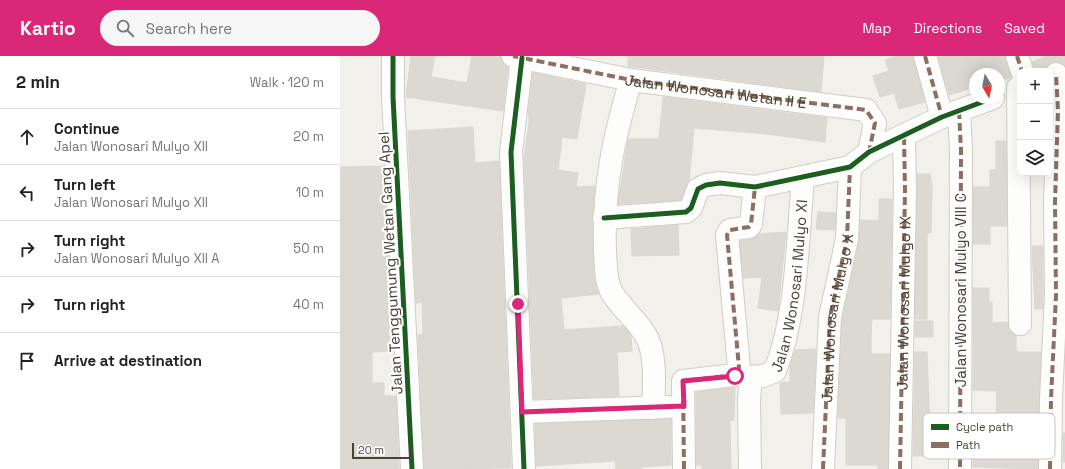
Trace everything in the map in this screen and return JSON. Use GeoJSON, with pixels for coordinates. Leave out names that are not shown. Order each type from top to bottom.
{"type":"FeatureCollection","features":[{"type":"Feature","properties":{"kind":"street","name":"Jalan Tenggumung Wetan Gang Apel"},"geometry":{"type":"LineString","coordinates":[[393,56],[393,97],[412,469]]}},
{"type":"Feature","properties":{"kind":"street","name":"Jalan Wonosari Mulyo VIII C"},"geometry":{"type":"LineString","coordinates":[[925,56],[950,114],[958,413]]}},
{"type":"Feature","properties":{"kind":"street"},"geometry":{"type":"LineString","coordinates":[[1017,56],[1015,86],[1020,324]]}},
{"type":"Feature","properties":{"kind":"street"},"geometry":{"type":"LineString","coordinates":[[517,57],[511,152],[524,469]]}},
{"type":"Feature","properties":{"kind":"street","name":"Jalan Wonosari Wetan II E"},"geometry":{"type":"LineString","coordinates":[[517,57],[631,80],[866,110],[875,123],[869,152]]}},
{"type":"Feature","properties":{"kind":"street"},"geometry":{"type":"LineString","coordinates":[[1051,413],[1056,295],[1057,73]]}},
{"type":"Feature","properties":{"kind":"street"},"geometry":{"type":"LineString","coordinates":[[631,80],[613,145],[604,218],[606,274],[612,291],[646,335],[654,373],[653,408]]}},
{"type":"Feature","properties":{"kind":"street"},"geometry":{"type":"LineString","coordinates":[[604,218],[686,212],[691,208],[698,189],[706,185],[720,183],[755,187],[850,167],[869,152],[950,114],[977,104]]}},
{"type":"Feature","properties":{"kind":"street","name":"Jalan Wonosari Mulyo IX"},"geometry":{"type":"LineString","coordinates":[[900,469],[905,190],[904,136]]}},
{"type":"Feature","properties":{"kind":"street","name":"Jalan Wonosari Mulyo X"},"geometry":{"type":"LineString","coordinates":[[823,469],[830,317],[847,239],[850,167]]}},
{"type":"Feature","properties":{"kind":"street","name":"Jalan Wonosari Mulyo XI"},"geometry":{"type":"LineString","coordinates":[[750,469],[749,399],[743,376],[763,376],[775,370],[780,356],[792,307],[803,178]]}},
{"type":"Feature","properties":{"kind":"street"},"geometry":{"type":"LineString","coordinates":[[684,469],[683,381],[743,376],[739,368],[727,235],[730,230],[749,227],[751,224],[755,187]]}},
{"type":"Feature","properties":{"kind":"street"},"geometry":{"type":"LineString","coordinates":[[522,412],[684,406]]}},
{"type":"Feature","properties":{"kind":"street","name":"Jalan Wonosari Mulyo VIII C"},"geometry":{"type":"LineString","coordinates":[[960,459],[960,469]]}},
{"type":"Feature","properties":{"kind":"street"},"geometry":{"type":"LineString","coordinates":[[1050,459],[1050,469]]}},
{"type":"Feature","properties":{"kind":"building"},"geometry":{"type":"Polygon","coordinates":[[[411,56],[435,56],[431,77],[467,83],[472,56],[501,56],[504,65],[508,67],[503,111],[406,97],[411,56]]]}},
{"type":"Feature","properties":{"kind":"building"},"geometry":{"type":"Polygon","coordinates":[[[628,56],[824,56],[821,92],[628,66],[628,56]]]}},
{"type":"Feature","properties":{"kind":"building"},"geometry":{"type":"Polygon","coordinates":[[[898,56],[913,56],[925,102],[899,109],[894,93],[880,97],[873,76],[889,71],[885,60],[898,56]]]}},
{"type":"Feature","properties":{"kind":"building"},"geometry":{"type":"Polygon","coordinates":[[[938,56],[1005,56],[1011,77],[1005,79],[1005,68],[969,68],[969,89],[949,95],[938,56]]]}},
{"type":"Feature","properties":{"kind":"building"},"geometry":{"type":"Polygon","coordinates":[[[1047,56],[1065,56],[1065,66],[1055,62],[1049,64],[1046,68],[1033,68],[1032,62],[1047,56]]]}},
{"type":"Feature","properties":{"kind":"building"},"geometry":{"type":"Polygon","coordinates":[[[533,73],[586,84],[577,139],[562,137],[558,170],[578,173],[576,187],[595,186],[592,219],[594,278],[599,294],[561,298],[564,330],[623,326],[628,331],[631,336],[632,351],[617,352],[619,396],[534,399],[524,157],[529,123],[528,115],[533,73]]]}},
{"type":"Feature","properties":{"kind":"building"},"geometry":{"type":"Polygon","coordinates":[[[663,97],[827,118],[825,142],[768,134],[694,128],[689,182],[681,200],[618,204],[628,139],[659,139],[663,97]]]}},
{"type":"Feature","properties":{"kind":"building"},"geometry":{"type":"Polygon","coordinates":[[[473,127],[475,163],[499,161],[511,468],[424,469],[418,335],[423,334],[422,302],[416,303],[408,131],[473,127]]]}},
{"type":"Feature","properties":{"kind":"building"},"geometry":{"type":"Polygon","coordinates":[[[996,141],[1006,141],[1007,226],[990,226],[990,244],[973,244],[973,187],[990,187],[990,170],[996,170],[996,141]]]}},
{"type":"Feature","properties":{"kind":"building"},"geometry":{"type":"Polygon","coordinates":[[[384,166],[391,304],[389,305],[389,336],[393,336],[393,351],[372,352],[372,383],[384,383],[384,396],[396,396],[399,469],[340,469],[340,167],[384,166]]]}},
{"type":"Feature","properties":{"kind":"building"},"geometry":{"type":"Polygon","coordinates":[[[917,174],[930,174],[932,187],[931,233],[927,233],[927,319],[915,319],[917,174]]]}},
{"type":"Feature","properties":{"kind":"building"},"geometry":{"type":"Polygon","coordinates":[[[879,199],[892,199],[890,319],[872,319],[871,354],[890,354],[888,469],[878,469],[878,465],[846,465],[846,418],[838,418],[842,319],[859,242],[860,220],[879,221],[879,199]]]}},
{"type":"Feature","properties":{"kind":"building"},"geometry":{"type":"Polygon","coordinates":[[[818,212],[836,213],[835,230],[816,229],[818,212]]]}},
{"type":"Feature","properties":{"kind":"building"},"geometry":{"type":"Polygon","coordinates":[[[678,225],[679,255],[632,256],[631,229],[678,225]]]}},
{"type":"Feature","properties":{"kind":"building"},"geometry":{"type":"Polygon","coordinates":[[[786,232],[778,311],[758,308],[762,277],[743,278],[740,241],[751,239],[759,234],[786,232]]]}},
{"type":"Feature","properties":{"kind":"building"},"geometry":{"type":"Polygon","coordinates":[[[1032,246],[1043,246],[1043,309],[1035,309],[1032,246]]]}},
{"type":"Feature","properties":{"kind":"building"},"geometry":{"type":"Polygon","coordinates":[[[973,288],[989,288],[989,302],[992,302],[992,323],[1007,322],[1009,331],[1016,335],[1016,350],[1018,352],[1041,352],[1039,413],[996,413],[997,391],[973,390],[973,288]]]}},
{"type":"Feature","properties":{"kind":"building"},"geometry":{"type":"Polygon","coordinates":[[[915,321],[933,321],[933,337],[915,337],[915,321]]]}},
{"type":"Feature","properties":{"kind":"building"},"geometry":{"type":"Polygon","coordinates":[[[816,349],[813,413],[781,414],[780,383],[790,382],[790,365],[795,350],[816,349]]]}},
{"type":"Feature","properties":{"kind":"building"},"geometry":{"type":"Polygon","coordinates":[[[915,352],[927,352],[929,413],[923,413],[923,456],[913,456],[915,352]]]}},
{"type":"Feature","properties":{"kind":"building"},"geometry":{"type":"Polygon","coordinates":[[[735,388],[734,420],[730,420],[731,469],[702,469],[702,465],[696,465],[696,392],[735,388]]]}},
{"type":"Feature","properties":{"kind":"building"},"geometry":{"type":"Polygon","coordinates":[[[671,419],[671,465],[642,467],[642,469],[616,469],[615,461],[536,466],[535,424],[671,419]]]}},
{"type":"Feature","properties":{"kind":"building"},"geometry":{"type":"Polygon","coordinates":[[[1063,433],[1065,433],[1065,462],[1063,462],[1063,433]]]}},
{"type":"Feature","properties":{"kind":"building"},"geometry":{"type":"Polygon","coordinates":[[[973,459],[1038,459],[1038,469],[973,467],[973,459]]]}},
{"type":"Feature","properties":{"kind":"marked path"},"geometry":{"type":"LineString","coordinates":[[513,56],[631,80],[866,110],[875,123],[869,152]]}},
{"type":"Feature","properties":{"kind":"marked path"},"geometry":{"type":"LineString","coordinates":[[925,56],[942,117]]}},
{"type":"Feature","properties":{"kind":"marked path"},"geometry":{"type":"LineString","coordinates":[[1017,56],[1021,68]]}},
{"type":"Feature","properties":{"kind":"marked path"},"geometry":{"type":"LineString","coordinates":[[1051,413],[1056,295],[1055,202],[1058,111],[1056,74]]}},
{"type":"Feature","properties":{"kind":"marked path"},"geometry":{"type":"LineString","coordinates":[[959,111],[961,150],[960,413]]}},
{"type":"Feature","properties":{"kind":"marked path"},"geometry":{"type":"LineString","coordinates":[[900,469],[905,190],[904,136]]}},
{"type":"Feature","properties":{"kind":"marked path"},"geometry":{"type":"LineString","coordinates":[[823,469],[830,317],[847,239],[850,167]]}},
{"type":"Feature","properties":{"kind":"marked path"},"geometry":{"type":"LineString","coordinates":[[684,469],[683,381],[735,375],[739,368],[727,235],[730,230],[749,227],[751,224],[755,187]]}},
{"type":"Feature","properties":{"kind":"marked path"},"geometry":{"type":"LineString","coordinates":[[522,412],[683,406]]}},
{"type":"Feature","properties":{"kind":"marked path"},"geometry":{"type":"LineString","coordinates":[[960,459],[960,469]]}},
{"type":"Feature","properties":{"kind":"marked path"},"geometry":{"type":"LineString","coordinates":[[1050,459],[1050,469]]}},
{"type":"Feature","properties":{"kind":"cycle path"},"geometry":{"type":"LineString","coordinates":[[393,56],[393,97],[412,469]]}},
{"type":"Feature","properties":{"kind":"cycle path"},"geometry":{"type":"LineString","coordinates":[[522,58],[511,152],[524,469]]}},
{"type":"Feature","properties":{"kind":"cycle path"},"geometry":{"type":"LineString","coordinates":[[604,218],[686,212],[691,208],[698,189],[706,185],[720,183],[755,187],[850,167],[869,152],[942,117],[977,104]]}},
{"type":"Feature","properties":{"kind":"route"},"geometry":{"type":"LineString","coordinates":[[518,304],[522,412],[684,406],[683,381],[735,376]]}}]}
